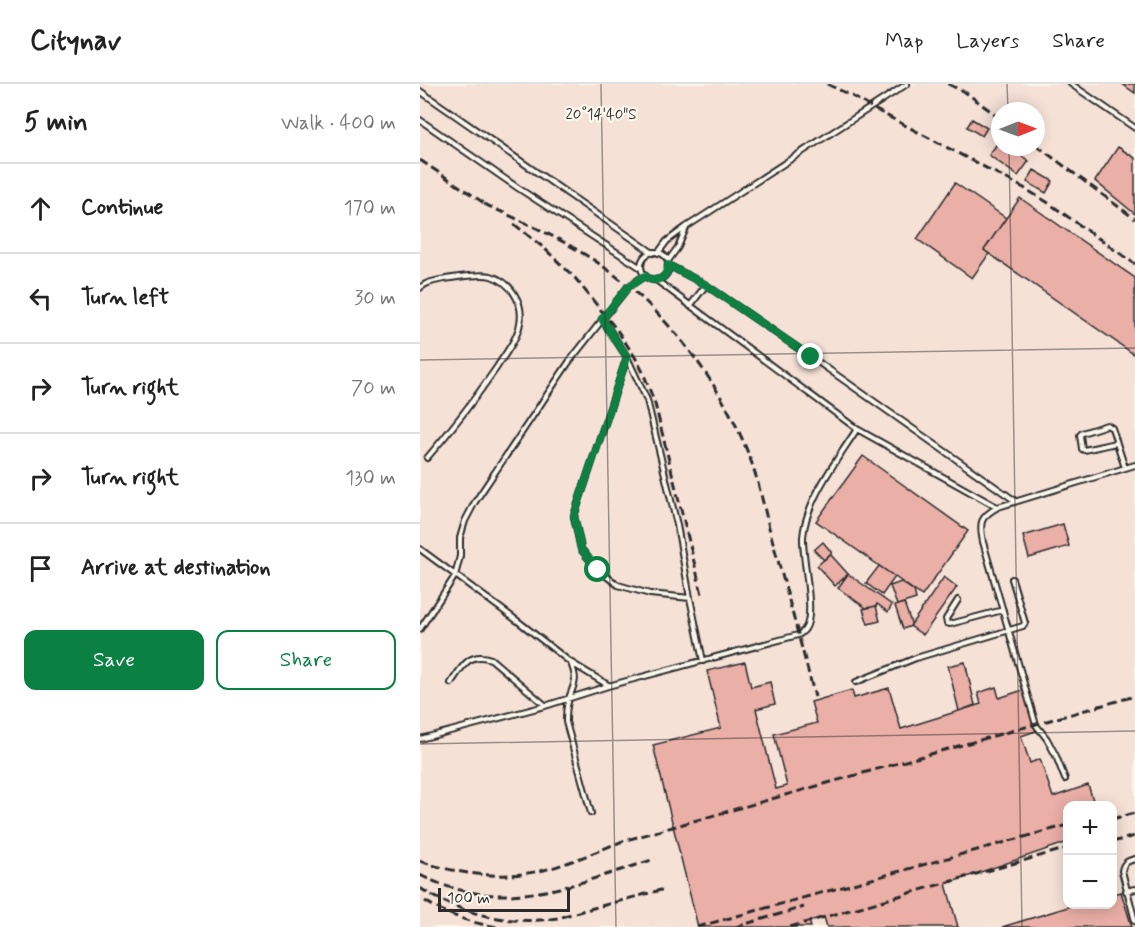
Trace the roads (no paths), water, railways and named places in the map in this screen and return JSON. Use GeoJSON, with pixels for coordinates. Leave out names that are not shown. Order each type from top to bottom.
{"type":"FeatureCollection","features":[{"type":"Feature","properties":{"kind":"lane"},"geometry":{"type":"LineString","coordinates":[[641,268],[646,256],[656,253],[686,227],[907,84]]}},
{"type":"Feature","properties":{"kind":"lane"},"geometry":{"type":"LineString","coordinates":[[1071,84],[1135,128]]}},
{"type":"Feature","properties":{"kind":"lane"},"geometry":{"type":"LineString","coordinates":[[420,91],[665,257],[668,269],[664,277],[656,280]]}},
{"type":"Feature","properties":{"kind":"lane"},"geometry":{"type":"LineString","coordinates":[[420,120],[518,188],[641,268],[645,276],[656,280],[857,429],[998,507]]}},
{"type":"Feature","properties":{"kind":"lane"},"geometry":{"type":"LineString","coordinates":[[668,263],[686,227]]}},
{"type":"Feature","properties":{"kind":"lane"},"geometry":{"type":"LineString","coordinates":[[668,263],[706,285],[821,363],[1015,501]]}},
{"type":"Feature","properties":{"kind":"lane"},"geometry":{"type":"LineString","coordinates":[[420,288],[428,283],[474,275],[491,276],[511,289],[519,302],[520,322],[510,347],[474,400],[427,458]]}},
{"type":"Feature","properties":{"kind":"lane"},"geometry":{"type":"LineString","coordinates":[[420,629],[455,576],[460,556],[460,538],[465,521],[475,502],[569,362],[628,287],[645,276]]}},
{"type":"Feature","properties":{"kind":"lane"},"geometry":{"type":"LineString","coordinates":[[690,306],[706,285]]}},
{"type":"Feature","properties":{"kind":"lane"},"geometry":{"type":"LineString","coordinates":[[602,319],[627,357],[646,400],[677,525],[703,661]]}},
{"type":"Feature","properties":{"kind":"lane"},"geometry":{"type":"LineString","coordinates":[[627,357],[574,516],[581,549],[598,570],[618,585],[650,594],[690,598]]}},
{"type":"Feature","properties":{"kind":"lane"},"geometry":{"type":"LineString","coordinates":[[1116,443],[1084,450],[1080,435],[1107,424],[1112,428],[1125,468]]}},
{"type":"Feature","properties":{"kind":"lane"},"geometry":{"type":"LineString","coordinates":[[420,739],[796,636],[805,630],[809,621],[810,608],[804,566],[803,536],[809,512],[822,484],[857,429]]}},
{"type":"Feature","properties":{"kind":"lane"},"geometry":{"type":"LineString","coordinates":[[1065,779],[1047,739],[1036,725],[982,542],[980,527],[987,513],[998,507],[1135,465]]}},
{"type":"Feature","properties":{"kind":"lane"},"geometry":{"type":"LineString","coordinates":[[420,549],[570,663],[608,686]]}},
{"type":"Feature","properties":{"kind":"lane"},"geometry":{"type":"LineString","coordinates":[[856,682],[916,658],[1023,626],[1025,623],[1012,579]]}},
{"type":"Feature","properties":{"kind":"lane"},"geometry":{"type":"LineString","coordinates":[[958,600],[946,619],[947,623],[1003,610]]}},
{"type":"Feature","properties":{"kind":"lane"},"geometry":{"type":"LineString","coordinates":[[451,683],[464,664],[473,657],[483,656],[491,659],[545,706]]}},
{"type":"Feature","properties":{"kind":"lane"},"geometry":{"type":"LineString","coordinates":[[570,663],[575,678],[574,688],[569,698],[566,722],[591,813]]}},
{"type":"Feature","properties":{"kind":"lane"},"geometry":{"type":"LineString","coordinates":[[1135,859],[1127,861],[1122,871],[1135,921]]}},
{"type":"Feature","properties":{"kind":"lane"},"geometry":{"type":"LineString","coordinates":[[1126,891],[1135,889]]}},
{"type":"Feature","properties":{"kind":"railway"},"geometry":{"type":"LineString","coordinates":[[827,84],[1024,188],[1135,264]]}},
{"type":"Feature","properties":{"kind":"railway"},"geometry":{"type":"LineString","coordinates":[[948,84],[965,92],[991,111]]}},
{"type":"Feature","properties":{"kind":"railway"},"geometry":{"type":"LineString","coordinates":[[1045,152],[1135,219]]}},
{"type":"Feature","properties":{"kind":"railway"},"geometry":{"type":"LineString","coordinates":[[420,160],[490,207]]}},
{"type":"Feature","properties":{"kind":"railway"},"geometry":{"type":"LineString","coordinates":[[484,204],[573,247],[625,283],[670,327],[709,378],[739,433],[754,470],[815,697]]}},
{"type":"Feature","properties":{"kind":"railway"},"geometry":{"type":"LineString","coordinates":[[514,224],[544,248],[575,278],[617,330],[643,372],[655,404],[702,594]]}},
{"type":"Feature","properties":{"kind":"railway"},"geometry":{"type":"LineString","coordinates":[[420,861],[466,873],[513,875],[544,870],[623,841],[1135,696]]}},
{"type":"Feature","properties":{"kind":"railway"},"geometry":{"type":"LineString","coordinates":[[1117,818],[1135,813]]}},
{"type":"Feature","properties":{"kind":"railway"},"geometry":{"type":"LineString","coordinates":[[697,927],[1063,826]]}},
{"type":"Feature","properties":{"kind":"railway"},"geometry":{"type":"LineString","coordinates":[[1117,841],[1135,836]]}},
{"type":"Feature","properties":{"kind":"railway"},"geometry":{"type":"LineString","coordinates":[[790,927],[1063,849]]}},
{"type":"Feature","properties":{"kind":"railway"},"geometry":{"type":"LineString","coordinates":[[420,875],[451,887],[480,894],[510,895],[567,886],[655,859]]}},
{"type":"Feature","properties":{"kind":"railway"},"geometry":{"type":"LineString","coordinates":[[420,888],[469,911],[486,916],[521,920],[557,918],[665,889]]}},
{"type":"Feature","properties":{"kind":"railway"},"geometry":{"type":"LineString","coordinates":[[425,901],[460,918],[497,927]]}},
{"type":"Feature","properties":{"kind":"railway"},"geometry":{"type":"LineString","coordinates":[[735,927],[804,907]]}}]}
